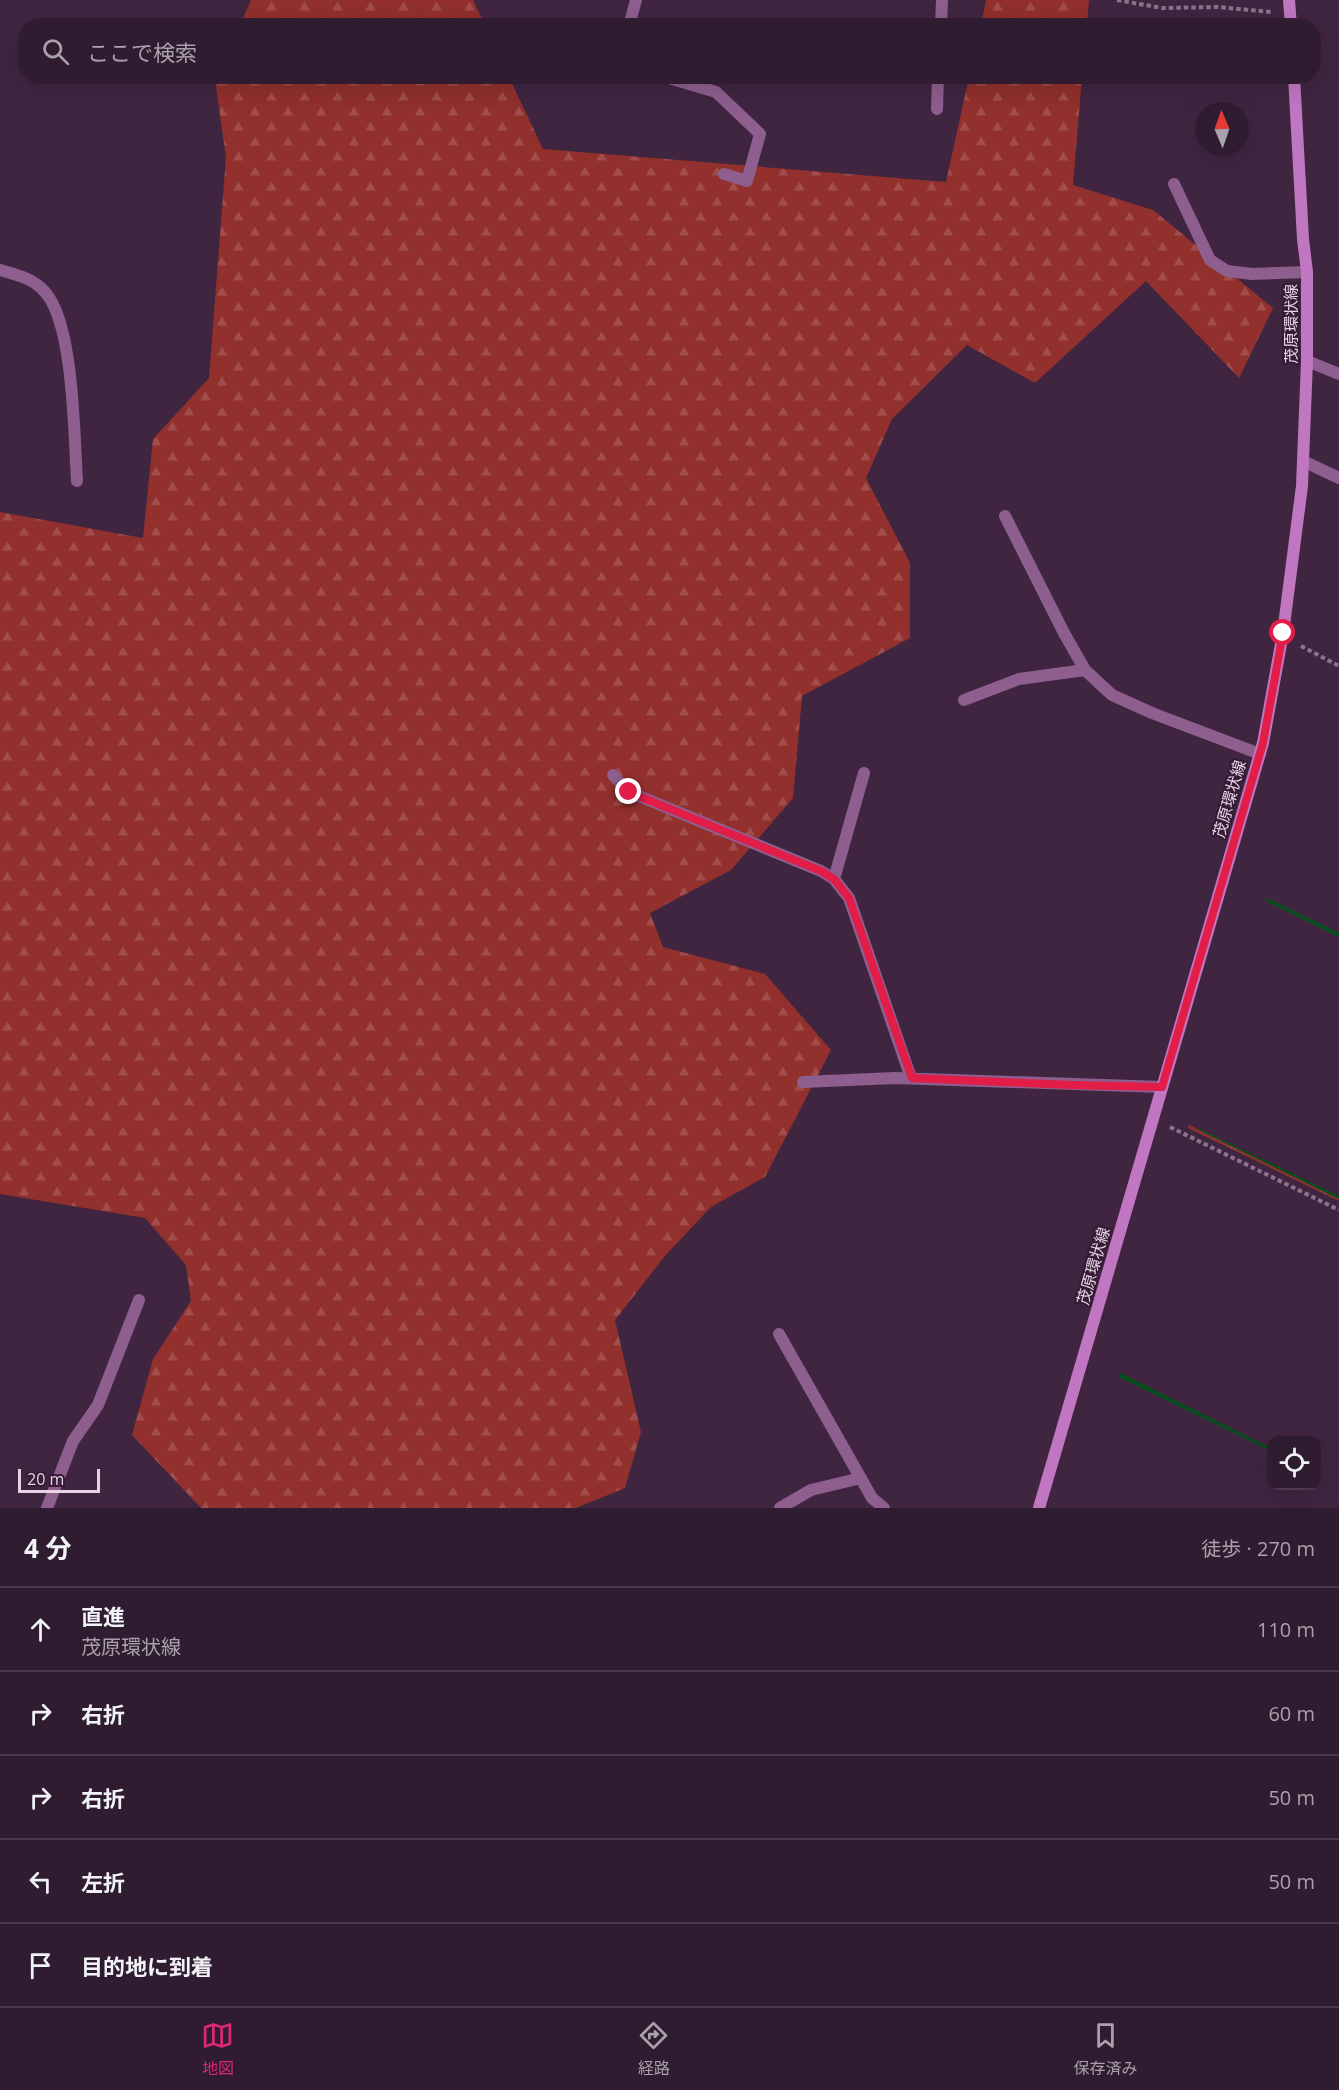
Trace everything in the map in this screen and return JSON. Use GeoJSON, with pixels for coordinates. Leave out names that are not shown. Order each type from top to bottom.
{"type":"FeatureCollection","features":[{"type":"Feature","properties":{"kind":"main road"},"geometry":{"type":"LineString","coordinates":[[1289,0],[1290,18]]}},
{"type":"Feature","properties":{"kind":"main road","name":"茂原環状線"},"geometry":{"type":"LineString","coordinates":[[1040,1508],[1260,754],[1283,633],[1302,486],[1307,361],[1307,272],[1294,84]]}},
{"type":"Feature","properties":{"kind":"street"},"geometry":{"type":"LineString","coordinates":[[631,18],[636,0]]}},
{"type":"Feature","properties":{"kind":"street"},"geometry":{"type":"LineString","coordinates":[[941,18],[942,0]]}},
{"type":"Feature","properties":{"kind":"street"},"geometry":{"type":"LineString","coordinates":[[687,84],[716,93],[760,134],[747,181],[724,174]]}},
{"type":"Feature","properties":{"kind":"street"},"geometry":{"type":"LineString","coordinates":[[937,110],[938,84]]}},
{"type":"Feature","properties":{"kind":"street"},"geometry":{"type":"LineString","coordinates":[[1174,184],[1210,260],[1227,271],[1307,272]]}},
{"type":"Feature","properties":{"kind":"street"},"geometry":{"type":"LineString","coordinates":[[0,270],[28,278],[46,293],[58,319],[68,357],[77,481]]}},
{"type":"Feature","properties":{"kind":"street"},"geometry":{"type":"LineString","coordinates":[[1307,361],[1339,374]]}},
{"type":"Feature","properties":{"kind":"street"},"geometry":{"type":"LineString","coordinates":[[1304,461],[1339,477]]}},
{"type":"Feature","properties":{"kind":"street"},"geometry":{"type":"LineString","coordinates":[[1005,516],[1085,670],[1112,695],[1152,713],[1260,754]]}},
{"type":"Feature","properties":{"kind":"street"},"geometry":{"type":"LineString","coordinates":[[964,700],[1019,679],[1085,670]]}},
{"type":"Feature","properties":{"kind":"street"},"geometry":{"type":"LineString","coordinates":[[834,879],[864,773]]}},
{"type":"Feature","properties":{"kind":"street"},"geometry":{"type":"LineString","coordinates":[[613,775],[629,792],[821,871],[834,879],[849,898],[912,1078]]}},
{"type":"Feature","properties":{"kind":"street"},"geometry":{"type":"LineString","coordinates":[[803,1082],[912,1078],[1162,1087]]}},
{"type":"Feature","properties":{"kind":"street"},"geometry":{"type":"LineString","coordinates":[[47,1508],[73,1441],[98,1405],[139,1300]]}},
{"type":"Feature","properties":{"kind":"street"},"geometry":{"type":"LineString","coordinates":[[779,1334],[872,1498],[884,1508]]}},
{"type":"Feature","properties":{"kind":"street"},"geometry":{"type":"LineString","coordinates":[[780,1508],[811,1490],[861,1478]]}},
{"type":"Feature","properties":{"kind":"path"},"geometry":{"type":"LineString","coordinates":[[1117,0],[1162,8],[1218,7],[1279,18]]}},
{"type":"Feature","properties":{"kind":"path"},"geometry":{"type":"LineString","coordinates":[[1283,633],[1310,652],[1339,666]]}},
{"type":"Feature","properties":{"kind":"path"},"geometry":{"type":"LineString","coordinates":[[1154,1116],[1178,1132],[1339,1210]]}},
{"type":"Feature","properties":{"kind":"green space"},"geometry":{"type":"Polygon","coordinates":[[[251,0],[473,0],[482,18],[243,18],[251,0]]]}},
{"type":"Feature","properties":{"kind":"green space"},"geometry":{"type":"Polygon","coordinates":[[[986,0],[1089,0],[1088,18],[982,18],[986,0]]]}},
{"type":"Feature","properties":{"kind":"green space"},"geometry":{"type":"Polygon","coordinates":[[[216,84],[512,84],[543,149],[946,182],[967,84],[1081,84],[1073,185],[1153,210],[1273,308],[1239,378],[1146,281],[1035,383],[967,345],[892,419],[866,478],[910,563],[910,638],[802,696],[793,798],[731,870],[650,913],[663,947],[765,974],[831,1050],[765,1177],[711,1207],[664,1257],[615,1320],[641,1432],[625,1488],[576,1508],[201,1508],[132,1435],[153,1359],[191,1301],[186,1265],[145,1218],[0,1194],[0,512],[143,538],[153,439],[209,378],[226,157],[216,84]]]}},
{"type":"Feature","properties":{"kind":"green space"},"geometry":{"type":"Polygon","coordinates":[[[1189,1125],[1339,1199],[1339,1201],[1188,1128],[1189,1125]]]}},
{"type":"Feature","properties":{"kind":"shaded area"},"geometry":{"type":"Polygon","coordinates":[[[1267,898],[1339,933],[1339,937],[1266,901],[1267,898]]]}},
{"type":"Feature","properties":{"kind":"shaded area"},"geometry":{"type":"Polygon","coordinates":[[[1198,1128],[1339,1196],[1339,1199],[1199,1130],[1198,1128]]]}},
{"type":"Feature","properties":{"kind":"shaded area"},"geometry":{"type":"Polygon","coordinates":[[[1120,1373],[1267,1446],[1267,1449],[1119,1377],[1120,1373]]]}},
{"type":"Feature","properties":{"kind":"route"},"geometry":{"type":"LineString","coordinates":[[629,792],[821,871],[834,879],[849,898],[912,1078],[1162,1087],[1263,743],[1283,633]]}}]}
